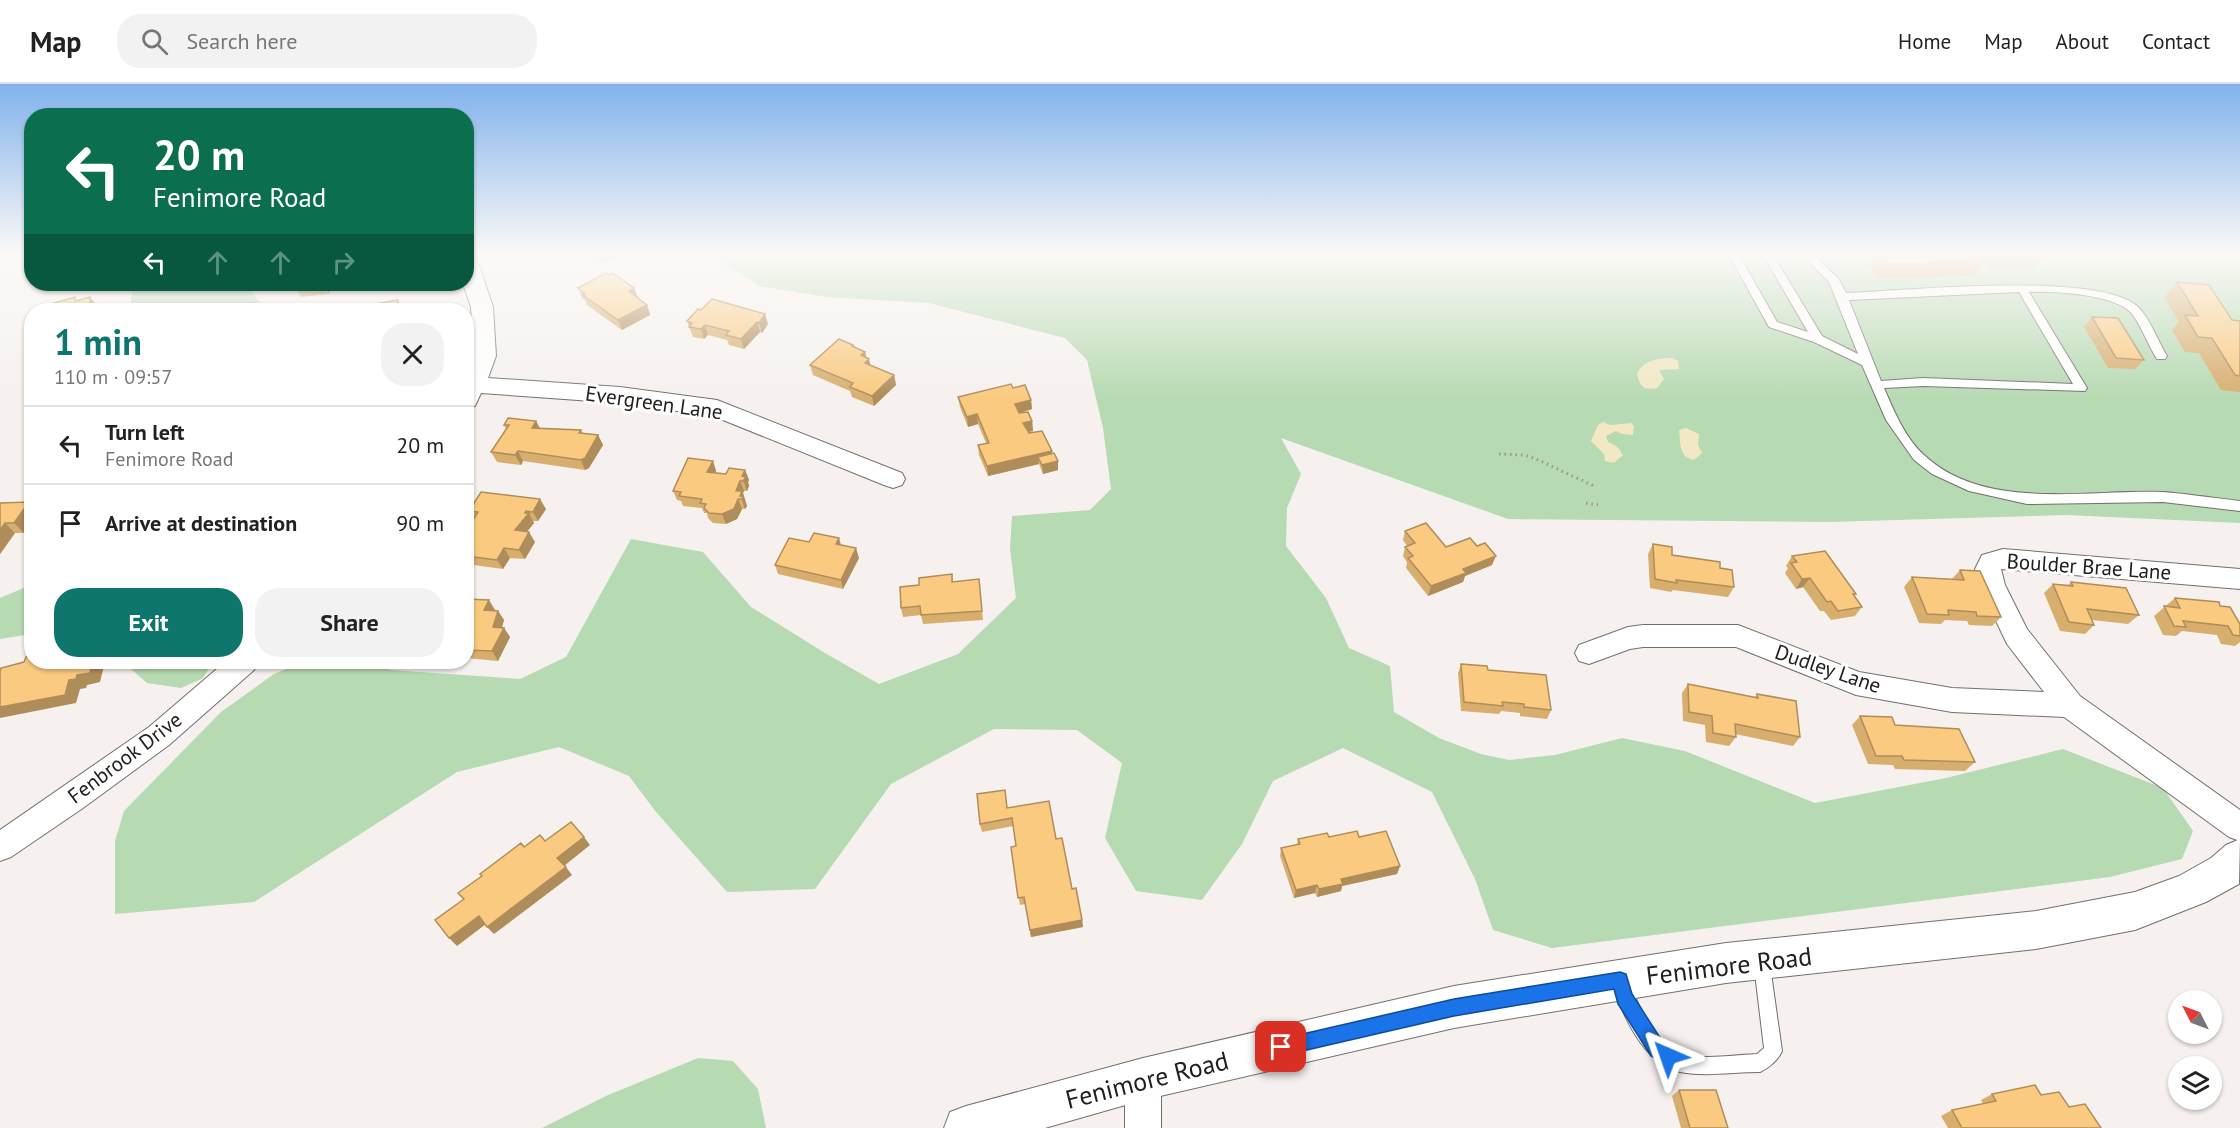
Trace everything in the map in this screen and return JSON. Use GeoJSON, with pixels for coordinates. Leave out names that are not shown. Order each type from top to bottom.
{"type":"FeatureCollection","features":[{"type":"Feature","properties":{"kind":"street"},"geometry":{"type":"LineString","coordinates":[[474,386],[486,356],[480,302]]}},
{"type":"Feature","properties":{"kind":"street","name":"Evergreen Lane"},"geometry":{"type":"LineString","coordinates":[[474,393],[620,394],[717,408],[893,479]]}},
{"type":"Feature","properties":{"kind":"street","name":"Boulder Brae Lane"},"geometry":{"type":"LineString","coordinates":[[2240,579],[2003,559],[1991,562],[1988,569],[1992,585],[2017,636],[2070,705],[2240,827]]}},
{"type":"Feature","properties":{"kind":"street","name":"Dudley Lane"},"geometry":{"type":"LineString","coordinates":[[1589,653],[1628,638],[1643,636],[1738,636],[1856,683],[1880,689],[1952,699],[2070,705]]}},
{"type":"Feature","properties":{"kind":"street","name":"Fenbrook Drive"},"geometry":{"type":"LineString","coordinates":[[0,847],[72,799],[159,735],[236,669]]}},
{"type":"Feature","properties":{"kind":"street","name":"Fenimore Road"},"geometry":{"type":"LineString","coordinates":[[966,1128],[1143,1079],[1454,1007],[1758,960],[2036,930],[2135,911],[2235,870]]}},
{"type":"Feature","properties":{"kind":"street"},"geometry":{"type":"LineString","coordinates":[[1143,1079],[1143,1128]]}},
{"type":"Feature","properties":{"kind":"lane"},"geometry":{"type":"LineString","coordinates":[[1760,302],[1773,324],[1818,339],[1867,363]]}},
{"type":"Feature","properties":{"kind":"lane"},"geometry":{"type":"LineString","coordinates":[[1796,302],[1818,339]]}},
{"type":"Feature","properties":{"kind":"lane"},"geometry":{"type":"LineString","coordinates":[[1845,302],[1867,363],[1892,420],[1918,457],[1936,471],[1992,494],[2027,499],[2163,497],[2240,506]]}},
{"type":"Feature","properties":{"kind":"lane"},"geometry":{"type":"LineString","coordinates":[[1876,385],[1923,382],[2081,388],[2030,302]]}},
{"type":"Feature","properties":{"kind":"lane"},"geometry":{"type":"LineString","coordinates":[[2118,302],[2135,310],[2161,356]]}},
{"type":"Feature","properties":{"kind":"lane"},"geometry":{"type":"LineString","coordinates":[[1620,980],[1624,998],[1658,1050],[1678,1063],[1760,1064],[1773,1051],[1763,973],[1758,960]]}},
{"type":"Feature","properties":{"kind":"path"},"geometry":{"type":"LineString","coordinates":[[1499,454],[1524,455],[1534,458],[1594,486]]}},
{"type":"Feature","properties":{"kind":"path"},"geometry":{"type":"LineString","coordinates":[[1586,503],[1598,505]]}},
{"type":"Feature","properties":{"kind":"green space"},"geometry":{"type":"Polygon","coordinates":[[[259,302],[260,303],[131,303],[259,302]]]}},
{"type":"Feature","properties":{"kind":"green space"},"geometry":{"type":"Polygon","coordinates":[[[907,302],[2240,302],[2240,523],[2066,515],[1829,522],[1508,519],[1281,438],[1301,474],[1287,508],[1286,546],[1326,598],[1349,648],[1390,666],[1394,712],[1439,738],[1481,754],[1509,760],[1555,755],[1622,738],[1685,751],[1815,803],[1946,778],[2063,749],[2163,788],[2193,831],[2182,859],[2110,877],[1552,948],[1493,930],[1475,879],[1432,792],[1343,748],[1273,781],[1242,844],[1202,900],[1136,891],[1105,838],[1122,763],[1077,730],[994,729],[891,784],[815,889],[727,892],[656,812],[629,776],[559,747],[457,772],[254,902],[115,914],[115,841],[124,811],[221,712],[274,674],[286,669],[388,669],[520,679],[566,657],[631,539],[703,552],[751,607],[879,684],[958,654],[1016,598],[1010,549],[1012,516],[1090,510],[1111,489],[1103,428],[1087,360],[1065,338],[929,303],[907,302]]]}},
{"type":"Feature","properties":{"kind":"green space"},"geometry":{"type":"Polygon","coordinates":[[[24,588],[24,635],[0,639],[0,598],[24,588]]]}},
{"type":"Feature","properties":{"kind":"green space"},"geometry":{"type":"Polygon","coordinates":[[[131,669],[209,669],[203,678],[181,688],[147,683],[131,669]]]}},
{"type":"Feature","properties":{"kind":"green space"},"geometry":{"type":"Polygon","coordinates":[[[698,1058],[733,1061],[758,1089],[766,1128],[542,1128],[606,1096],[698,1058]]]}},
{"type":"Feature","properties":{"kind":"sand"},"geometry":{"type":"Polygon","coordinates":[[[1672,358],[1678,361],[1679,369],[1659,370],[1664,379],[1657,388],[1643,387],[1637,374],[1643,366],[1656,360],[1672,358]]]}},
{"type":"Feature","properties":{"kind":"sand"},"geometry":{"type":"Polygon","coordinates":[[[1603,422],[1610,425],[1631,423],[1634,426],[1633,435],[1616,431],[1606,436],[1608,442],[1614,444],[1623,456],[1614,463],[1605,461],[1604,454],[1591,441],[1598,425],[1603,422]]]}},
{"type":"Feature","properties":{"kind":"sand"},"geometry":{"type":"Polygon","coordinates":[[[1686,428],[1699,434],[1698,445],[1702,453],[1694,460],[1685,456],[1681,448],[1679,430],[1686,428]]]}},
{"type":"Feature","properties":{"kind":"building"},"geometry":{"type":"Polygon","coordinates":[[[58,302],[90,302],[90,303],[54,303],[58,302]]]}},
{"type":"Feature","properties":{"kind":"building"},"geometry":{"type":"Polygon","coordinates":[[[592,302],[643,302],[647,305],[618,320],[592,302]]]}},
{"type":"Feature","properties":{"kind":"building"},"geometry":{"type":"Polygon","coordinates":[[[709,302],[722,302],[765,314],[759,323],[757,322],[741,339],[726,335],[729,331],[705,325],[701,329],[689,327],[692,323],[687,321],[698,309],[701,310],[709,302]]]}},
{"type":"Feature","properties":{"kind":"building"},"geometry":{"type":"Polygon","coordinates":[[[2189,302],[2220,302],[2232,320],[2240,321],[2240,376],[2235,375],[2212,338],[2198,337],[2185,315],[2198,316],[2189,302]]]}},
{"type":"Feature","properties":{"kind":"building"},"geometry":{"type":"Polygon","coordinates":[[[2092,317],[2118,318],[2144,360],[2116,358],[2092,317]]]}},
{"type":"Feature","properties":{"kind":"building"},"geometry":{"type":"Polygon","coordinates":[[[839,339],[865,352],[861,355],[869,359],[865,363],[894,375],[872,396],[850,387],[853,383],[810,365],[839,339]]]}},
{"type":"Feature","properties":{"kind":"building"},"geometry":{"type":"Polygon","coordinates":[[[1011,384],[1013,388],[1025,385],[1031,400],[1015,404],[1019,413],[1028,412],[1032,421],[1023,423],[1029,433],[1042,431],[1052,451],[987,466],[978,445],[989,443],[977,414],[967,417],[958,397],[1011,384]]]}},
{"type":"Feature","properties":{"kind":"building"},"geometry":{"type":"Polygon","coordinates":[[[508,418],[536,421],[532,428],[581,430],[579,433],[598,435],[585,458],[581,460],[518,451],[515,455],[491,452],[509,425],[504,425],[508,418]]]}},
{"type":"Feature","properties":{"kind":"building"},"geometry":{"type":"Polygon","coordinates":[[[1054,453],[1058,461],[1042,465],[1038,457],[1054,453]]]}},
{"type":"Feature","properties":{"kind":"building"},"geometry":{"type":"Polygon","coordinates":[[[688,458],[713,461],[707,472],[726,474],[729,468],[745,470],[742,476],[746,477],[740,481],[736,491],[742,491],[740,496],[743,496],[742,499],[738,499],[734,509],[722,514],[709,513],[704,508],[706,504],[700,503],[702,499],[679,496],[681,492],[673,491],[688,458]]]}},
{"type":"Feature","properties":{"kind":"building"},"geometry":{"type":"Polygon","coordinates":[[[481,492],[540,499],[533,512],[526,511],[525,513],[529,513],[515,530],[529,532],[519,550],[504,548],[497,560],[474,557],[474,518],[478,512],[474,512],[474,503],[481,492]]]}},
{"type":"Feature","properties":{"kind":"building"},"geometry":{"type":"Polygon","coordinates":[[[24,502],[24,509],[14,523],[5,523],[0,530],[0,503],[24,502]]]}},
{"type":"Feature","properties":{"kind":"building"},"geometry":{"type":"Polygon","coordinates":[[[1426,523],[1446,547],[1470,538],[1477,546],[1485,543],[1496,556],[1463,569],[1466,573],[1431,586],[1408,558],[1413,556],[1405,547],[1415,543],[1405,531],[1426,523]]]}},
{"type":"Feature","properties":{"kind":"building"},"geometry":{"type":"Polygon","coordinates":[[[814,533],[839,538],[836,544],[856,548],[841,580],[775,565],[789,538],[809,542],[814,533]]]}},
{"type":"Feature","properties":{"kind":"building"},"geometry":{"type":"Polygon","coordinates":[[[1653,544],[1672,547],[1672,555],[1720,562],[1720,568],[1732,570],[1734,587],[1655,579],[1653,544]]]}},
{"type":"Feature","properties":{"kind":"building"},"geometry":{"type":"Polygon","coordinates":[[[1825,551],[1856,594],[1853,594],[1862,607],[1838,611],[1831,601],[1827,602],[1810,578],[1802,579],[1791,563],[1797,562],[1792,556],[1825,551]]]}},
{"type":"Feature","properties":{"kind":"building"},"geometry":{"type":"Polygon","coordinates":[[[1960,570],[1980,571],[2001,617],[1977,616],[1976,612],[1948,610],[1949,615],[1927,614],[1912,577],[1964,580],[1960,570]]]}},
{"type":"Feature","properties":{"kind":"building"},"geometry":{"type":"Polygon","coordinates":[[[952,574],[952,582],[979,579],[982,611],[921,615],[920,606],[901,608],[900,587],[919,585],[919,578],[952,574]]]}},
{"type":"Feature","properties":{"kind":"building"},"geometry":{"type":"Polygon","coordinates":[[[2071,582],[2126,588],[2139,615],[2087,609],[2094,625],[2069,622],[2053,584],[2073,586],[2071,582]]]}},
{"type":"Feature","properties":{"kind":"building"},"geometry":{"type":"Polygon","coordinates":[[[2175,598],[2219,602],[2220,606],[2230,607],[2240,624],[2240,636],[2233,635],[2228,626],[2183,621],[2186,627],[2174,626],[2164,606],[2180,608],[2175,598]]]}},
{"type":"Feature","properties":{"kind":"building"},"geometry":{"type":"Polygon","coordinates":[[[474,599],[489,600],[484,610],[498,611],[493,627],[504,628],[492,651],[474,650],[474,599]]]}},
{"type":"Feature","properties":{"kind":"building"},"geometry":{"type":"Polygon","coordinates":[[[24,662],[24,669],[91,669],[90,673],[77,675],[76,679],[69,680],[65,695],[0,707],[1,668],[24,662]]]}},
{"type":"Feature","properties":{"kind":"building"},"geometry":{"type":"Polygon","coordinates":[[[1461,664],[1487,666],[1488,670],[1546,675],[1551,710],[1524,707],[1524,704],[1502,702],[1503,706],[1464,702],[1461,664]]]}},
{"type":"Feature","properties":{"kind":"building"},"geometry":{"type":"Polygon","coordinates":[[[1688,684],[1758,698],[1757,694],[1796,701],[1800,737],[1735,724],[1736,737],[1713,733],[1712,716],[1689,712],[1688,684]]]}},
{"type":"Feature","properties":{"kind":"building"},"geometry":{"type":"Polygon","coordinates":[[[1860,716],[1892,717],[1895,725],[1959,729],[1975,762],[1904,760],[1902,756],[1876,756],[1860,716]]]}},
{"type":"Feature","properties":{"kind":"building"},"geometry":{"type":"Polygon","coordinates":[[[1005,790],[1007,808],[1049,801],[1056,839],[1062,838],[1072,889],[1076,888],[1082,920],[1030,930],[1024,897],[1018,898],[1011,847],[1016,846],[1012,818],[980,824],[977,794],[1005,790]]]}},
{"type":"Feature","properties":{"kind":"building"},"geometry":{"type":"Polygon","coordinates":[[[571,822],[584,837],[557,858],[566,867],[487,927],[479,916],[449,938],[435,920],[464,899],[458,893],[521,843],[524,847],[540,835],[545,841],[571,822]]]}},
{"type":"Feature","properties":{"kind":"building"},"geometry":{"type":"Polygon","coordinates":[[[1357,831],[1359,837],[1386,831],[1400,866],[1341,879],[1343,884],[1319,889],[1317,885],[1296,890],[1281,848],[1300,844],[1298,839],[1327,833],[1329,837],[1357,831]]]}},
{"type":"Feature","properties":{"kind":"building"},"geometry":{"type":"Polygon","coordinates":[[[2035,1085],[2041,1095],[2059,1092],[2069,1107],[2085,1104],[2101,1128],[1962,1128],[1952,1110],[1996,1101],[1992,1094],[2035,1085]]]}},
{"type":"Feature","properties":{"kind":"building"},"geometry":{"type":"Polygon","coordinates":[[[1679,1090],[1716,1090],[1728,1128],[1690,1128],[1679,1090]]]}},
{"type":"Feature","properties":{"kind":"route"},"geometry":{"type":"LineString","coordinates":[[1281,1047],[1454,1007],[1620,980],[1624,998],[1658,1050],[1668,1056]]}}]}
